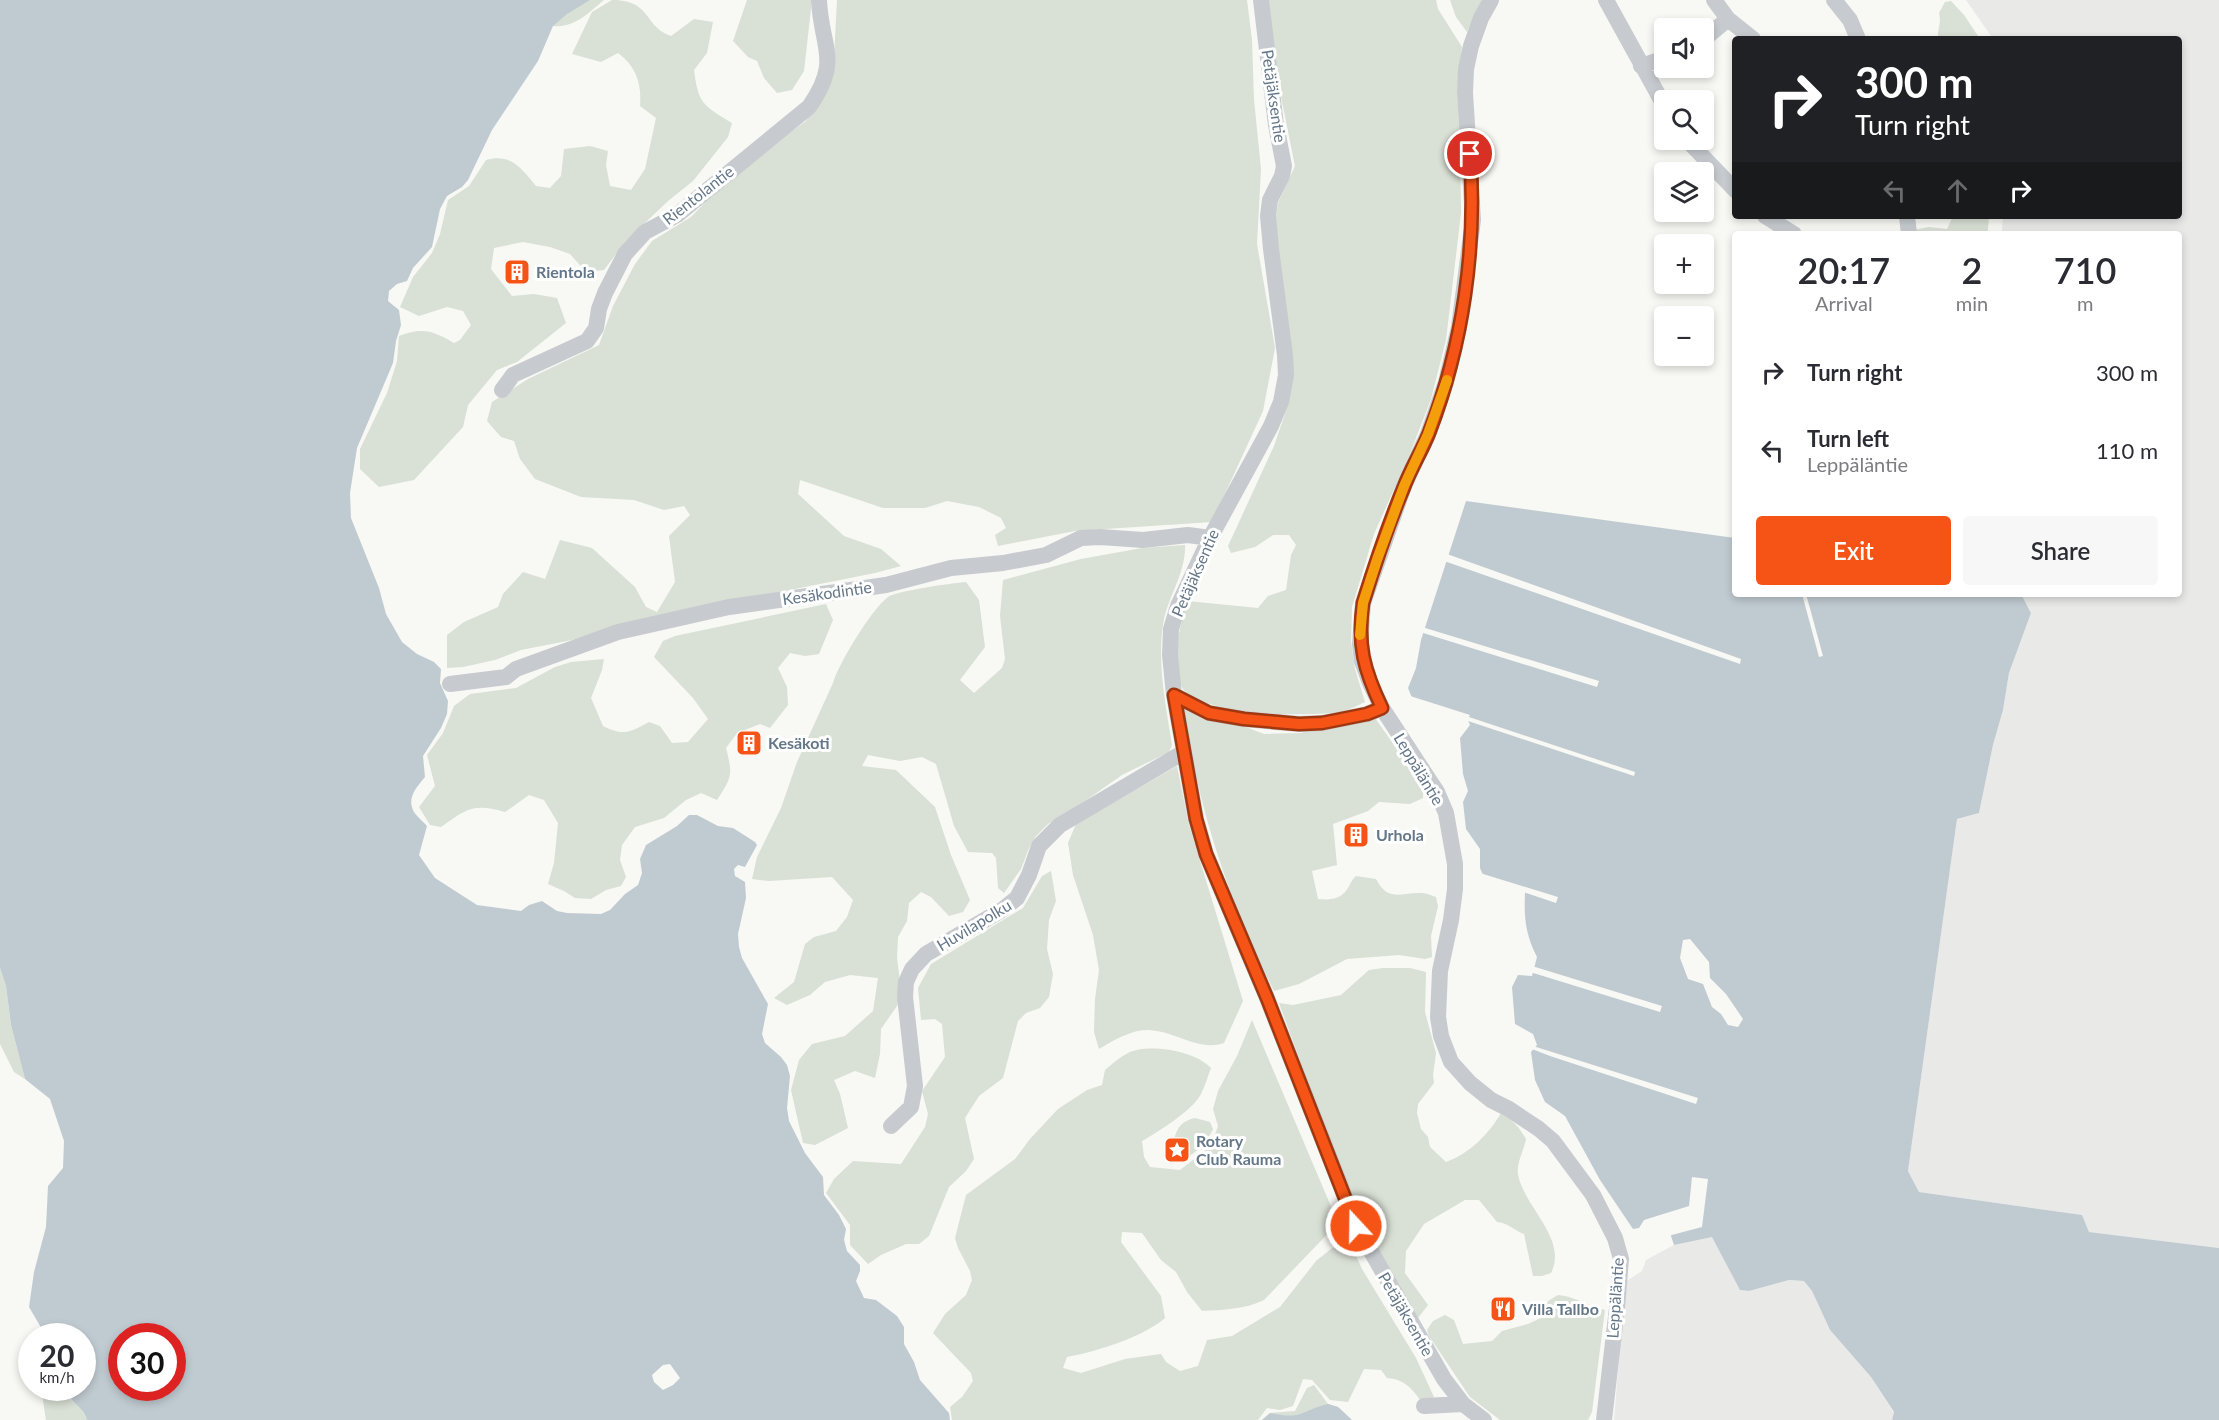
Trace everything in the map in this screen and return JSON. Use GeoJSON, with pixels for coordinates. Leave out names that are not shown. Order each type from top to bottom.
{"type":"FeatureCollection","features":[{"type":"Feature","properties":{"kind":"street","name":"Rientolantie"},"geometry":{"type":"LineString","coordinates":[[502,390],[513,375],[587,341],[596,328],[599,309],[605,293],[625,254],[645,232],[677,215],[809,107],[828,72],[827,48],[819,0]]}},
{"type":"Feature","properties":{"kind":"street","name":"Petäjäksentie"},"geometry":{"type":"LineString","coordinates":[[1261,0],[1276,125],[1284,166],[1282,176],[1270,200],[1268,216],[1286,375],[1281,402],[1270,426],[1182,596],[1171,629],[1170,655],[1174,695],[1196,819],[1206,854],[1267,998],[1356,1226],[1444,1379],[1463,1404],[1484,1420]]}},
{"type":"Feature","properties":{"kind":"street","name":"Leppäläntie"},"geometry":{"type":"LineString","coordinates":[[1491,0],[1470,46],[1467,69],[1465,93],[1473,220],[1459,327],[1446,382],[1428,434],[1404,486],[1363,603],[1360,623],[1362,661],[1382,708],[1437,792],[1446,813],[1455,864],[1455,889],[1437,997],[1441,1036],[1451,1062],[1470,1083],[1491,1100],[1529,1122],[1553,1142],[1593,1195],[1615,1238],[1621,1259],[1604,1420]]}},
{"type":"Feature","properties":{"kind":"street"},"geometry":{"type":"LineString","coordinates":[[1606,0],[1655,90]]}},
{"type":"Feature","properties":{"kind":"street"},"geometry":{"type":"LineString","coordinates":[[1713,0],[1728,19],[1749,36]]}},
{"type":"Feature","properties":{"kind":"street"},"geometry":{"type":"LineString","coordinates":[[1834,0],[1850,20],[1857,36]]}},
{"type":"Feature","properties":{"kind":"street"},"geometry":{"type":"LineString","coordinates":[[1714,31],[1728,19]]}},
{"type":"Feature","properties":{"kind":"street"},"geometry":{"type":"LineString","coordinates":[[1641,66],[1654,62]]}},
{"type":"Feature","properties":{"kind":"street"},"geometry":{"type":"LineString","coordinates":[[1697,150],[1732,187]]}},
{"type":"Feature","properties":{"kind":"street"},"geometry":{"type":"LineString","coordinates":[[1770,219],[1788,231]]}},
{"type":"Feature","properties":{"kind":"street","name":"Kesäkodintie"},"geometry":{"type":"LineString","coordinates":[[450,684],[506,677],[516,669],[618,632],[729,607],[886,585],[951,568],[1003,563],[1046,555],[1081,538],[1143,540],[1188,535],[1210,538]]}},
{"type":"Feature","properties":{"kind":"street"},"geometry":{"type":"LineString","coordinates":[[1174,695],[1209,713],[1299,724],[1367,714],[1382,708]]}},
{"type":"Feature","properties":{"kind":"street","name":"Huvilapolku"},"geometry":{"type":"LineString","coordinates":[[891,1126],[911,1107],[915,1086],[905,997],[906,982],[912,969],[926,954],[1002,910],[1017,898],[1039,846],[1060,825],[1184,752]]}},
{"type":"Feature","properties":{"kind":"street"},"geometry":{"type":"LineString","coordinates":[[1424,1406],[1463,1404]]}},
{"type":"Feature","properties":{"kind":"shaded area"},"geometry":{"type":"Polygon","coordinates":[[[0,0],[590,0],[553,26],[538,61],[492,130],[468,180],[462,187],[447,196],[440,209],[432,247],[413,268],[407,281],[397,284],[389,291],[388,301],[399,310],[401,325],[393,363],[357,448],[350,493],[351,518],[379,588],[386,614],[402,642],[441,669],[440,683],[448,701],[447,714],[441,728],[423,756],[425,777],[416,789],[411,802],[414,812],[427,826],[419,855],[435,878],[477,905],[521,911],[529,905],[542,901],[557,911],[601,914],[610,910],[625,894],[638,885],[642,873],[640,859],[646,845],[677,826],[689,815],[697,815],[718,826],[733,828],[755,842],[757,845],[745,867],[738,865],[734,869],[735,876],[745,882],[746,898],[738,934],[739,947],[742,958],[768,1004],[762,1034],[765,1043],[787,1065],[790,1076],[787,1108],[789,1121],[805,1153],[823,1177],[824,1195],[846,1229],[844,1240],[847,1251],[860,1265],[856,1281],[864,1298],[876,1300],[897,1316],[904,1327],[904,1344],[914,1362],[920,1380],[949,1413],[950,1420],[87,1420],[83,1411],[74,1401],[96,1401],[96,1323],[38,1323],[29,1307],[34,1272],[46,1227],[48,1186],[63,1168],[64,1141],[50,1099],[25,1079],[11,1025],[6,986],[0,968],[0,0]],[[670,1364],[663,1365],[652,1375],[654,1382],[663,1390],[680,1378],[670,1364]]]}},
{"type":"Feature","properties":{"kind":"shaded area"},"geometry":{"type":"Polygon","coordinates":[[[575,0],[604,0],[575,22],[553,26],[558,8],[575,0]]]}},
{"type":"Feature","properties":{"kind":"shaded area"},"geometry":{"type":"Polygon","coordinates":[[[612,0],[634,4],[656,27],[671,36],[694,19],[713,22],[707,53],[694,70],[700,97],[704,103],[732,123],[728,137],[693,181],[668,201],[625,242],[604,270],[586,272],[570,254],[550,247],[523,242],[494,248],[491,269],[512,296],[534,294],[557,298],[566,323],[517,362],[497,370],[468,405],[463,427],[414,480],[379,487],[360,469],[360,449],[387,393],[397,361],[399,336],[421,331],[454,343],[460,340],[471,325],[463,311],[447,307],[419,316],[400,307],[413,277],[432,253],[440,234],[448,200],[469,186],[486,160],[495,158],[509,160],[515,164],[536,186],[550,188],[561,176],[564,149],[590,146],[608,151],[606,165],[610,186],[631,190],[645,169],[656,118],[640,106],[639,83],[633,70],[618,53],[601,62],[572,54],[592,12],[612,0]]]}},
{"type":"Feature","properties":{"kind":"shaded area"},"geometry":{"type":"Polygon","coordinates":[[[747,0],[812,0],[804,71],[792,90],[777,93],[764,78],[757,61],[748,57],[733,41],[747,0]]]}},
{"type":"Feature","properties":{"kind":"shaded area"},"geometry":{"type":"Polygon","coordinates":[[[837,0],[1247,0],[1261,169],[1257,244],[1275,348],[1263,411],[1212,522],[1075,531],[998,546],[995,535],[1006,528],[1001,518],[979,507],[947,501],[925,508],[883,508],[800,480],[798,494],[844,536],[881,549],[901,566],[655,617],[572,640],[521,650],[495,660],[447,668],[447,635],[464,622],[498,607],[503,594],[523,572],[545,579],[560,540],[592,548],[635,587],[646,607],[657,612],[675,582],[669,536],[690,515],[684,506],[664,510],[634,500],[581,497],[535,479],[520,459],[514,441],[501,437],[487,421],[492,402],[528,379],[599,345],[613,306],[635,264],[652,241],[691,217],[733,174],[806,121],[833,76],[837,0]]]}},
{"type":"Feature","properties":{"kind":"shaded area"},"geometry":{"type":"Polygon","coordinates":[[[1269,0],[1436,0],[1438,9],[1462,47],[1457,91],[1461,213],[1446,340],[1431,399],[1409,456],[1374,534],[1352,607],[1351,641],[1355,669],[1365,702],[1346,710],[1329,713],[1283,714],[1231,709],[1208,704],[1191,696],[1181,686],[1177,667],[1179,632],[1187,601],[1258,608],[1268,596],[1286,590],[1291,555],[1296,545],[1289,535],[1273,535],[1255,547],[1231,553],[1228,546],[1274,446],[1289,402],[1275,224],[1278,203],[1295,166],[1272,52],[1269,0]]]}},
{"type":"Feature","properties":{"kind":"shaded area"},"geometry":{"type":"Polygon","coordinates":[[[1450,0],[1482,0],[1467,32],[1456,17],[1450,0]]]}},
{"type":"Feature","properties":{"kind":"shaded area"},"geometry":{"type":"Polygon","coordinates":[[[1966,0],[2219,0],[2219,1248],[2089,1232],[2081,1215],[1919,1192],[1908,1171],[1957,819],[1979,813],[2003,710],[2009,673],[2031,613],[2023,597],[2182,597],[2182,231],[2002,231],[2003,219],[2182,219],[2182,36],[1991,36],[1966,0]]]}},
{"type":"Feature","properties":{"kind":"shaded area"},"geometry":{"type":"Polygon","coordinates":[[[1951,1],[1978,36],[1938,36],[1939,13],[1945,2],[1951,1]]]}},
{"type":"Feature","properties":{"kind":"shaded area"},"geometry":{"type":"Polygon","coordinates":[[[1952,219],[1989,219],[1987,231],[1913,231],[1929,227],[1947,229],[1952,219]]]}},
{"type":"Feature","properties":{"kind":"shaded area"},"geometry":{"type":"Polygon","coordinates":[[[1466,501],[1732,538],[1732,597],[2023,597],[2031,613],[2009,673],[2003,710],[1979,813],[1957,819],[1908,1171],[1919,1192],[2082,1215],[2089,1232],[2219,1248],[2219,1420],[1892,1420],[1894,1412],[1871,1377],[1830,1330],[1812,1291],[1804,1281],[1789,1280],[1749,1291],[1740,1290],[1712,1237],[1674,1245],[1670,1233],[1644,1220],[1639,1228],[1633,1229],[1600,1180],[1565,1116],[1545,1102],[1535,1080],[1531,1052],[1537,1045],[1533,1034],[1515,1024],[1512,987],[1518,975],[1532,976],[1537,957],[1526,925],[1525,892],[1483,875],[1480,868],[1480,849],[1466,829],[1463,802],[1468,791],[1463,774],[1460,738],[1470,725],[1466,716],[1412,698],[1408,688],[1416,668],[1421,640],[1466,501]],[[1690,939],[1683,940],[1680,958],[1688,979],[1703,984],[1712,1007],[1721,1014],[1728,1025],[1738,1027],[1743,1019],[1726,994],[1710,978],[1709,962],[1690,939]]]}},
{"type":"Feature","properties":{"kind":"shaded area"},"geometry":{"type":"Polygon","coordinates":[[[1185,545],[1183,566],[1165,615],[1161,640],[1163,685],[1172,745],[1169,752],[1122,775],[1068,813],[1048,824],[1036,836],[1021,869],[1004,893],[998,888],[996,858],[992,853],[968,852],[954,826],[936,764],[922,757],[900,761],[868,755],[862,766],[896,770],[935,807],[951,855],[970,900],[963,912],[949,916],[931,897],[921,892],[909,903],[907,921],[898,937],[897,958],[901,989],[897,1006],[881,1029],[880,1054],[875,1078],[855,1071],[834,1080],[840,1094],[848,1128],[815,1145],[803,1143],[791,1090],[799,1060],[812,1044],[845,1036],[873,1011],[878,978],[850,975],[825,982],[810,995],[787,1005],[774,998],[794,982],[805,944],[814,937],[836,931],[847,917],[853,900],[832,877],[769,881],[752,879],[757,857],[781,808],[797,762],[836,674],[856,637],[888,597],[913,590],[966,582],[979,600],[985,647],[960,680],[974,693],[1002,668],[1005,659],[1000,616],[1003,580],[1081,559],[1142,548],[1185,545]]]}},
{"type":"Feature","properties":{"kind":"shaded area"},"geometry":{"type":"Polygon","coordinates":[[[826,604],[833,620],[819,654],[805,656],[790,653],[778,668],[787,687],[788,705],[770,728],[760,724],[737,733],[726,748],[730,776],[717,800],[701,793],[686,800],[664,818],[635,827],[622,845],[620,860],[626,877],[621,886],[606,890],[591,899],[575,898],[548,884],[554,863],[558,823],[544,800],[529,795],[505,812],[485,808],[470,809],[441,827],[430,825],[419,807],[435,786],[427,755],[443,733],[454,706],[470,694],[516,688],[555,667],[571,662],[604,659],[591,698],[603,726],[626,732],[649,722],[660,726],[672,743],[688,742],[708,719],[693,698],[654,657],[663,641],[675,636],[826,604]]]}},
{"type":"Feature","properties":{"kind":"shaded area"},"geometry":{"type":"Polygon","coordinates":[[[1183,707],[1264,734],[1301,733],[1319,727],[1375,718],[1423,786],[1423,798],[1410,804],[1379,802],[1368,811],[1333,824],[1337,865],[1312,871],[1318,899],[1339,897],[1347,890],[1356,876],[1376,879],[1385,891],[1391,894],[1424,893],[1436,897],[1438,906],[1431,936],[1432,957],[1425,959],[1399,955],[1347,959],[1299,984],[1274,991],[1251,943],[1222,869],[1197,782],[1183,707]]]}},
{"type":"Feature","properties":{"kind":"shaded area"},"geometry":{"type":"Polygon","coordinates":[[[1177,766],[1189,825],[1243,1001],[1224,1043],[1205,1045],[1167,1033],[1141,1030],[1116,1039],[1099,1049],[1094,1032],[1099,970],[1093,935],[1073,875],[1068,843],[1076,824],[1177,766]]]}},
{"type":"Feature","properties":{"kind":"shaded area"},"geometry":{"type":"Polygon","coordinates":[[[1051,871],[1056,901],[1049,920],[1047,949],[1053,974],[1049,997],[1040,1008],[1026,1013],[1018,1021],[1003,1078],[979,1096],[965,1118],[974,1159],[966,1171],[949,1187],[929,1236],[919,1244],[906,1244],[881,1255],[868,1264],[850,1245],[850,1225],[826,1193],[834,1179],[853,1161],[901,1164],[925,1127],[928,1114],[922,1091],[945,1057],[942,1024],[935,1019],[921,1020],[918,988],[931,964],[1023,908],[1042,876],[1051,871]]]}},
{"type":"Feature","properties":{"kind":"shaded area"},"geometry":{"type":"Polygon","coordinates":[[[0,968],[6,986],[11,1025],[25,1079],[14,1072],[0,1044],[0,968]]]}},
{"type":"Feature","properties":{"kind":"shaded area"},"geometry":{"type":"Polygon","coordinates":[[[1410,968],[1426,972],[1425,1012],[1436,1053],[1434,1083],[1418,1104],[1417,1113],[1421,1129],[1428,1137],[1430,1147],[1446,1162],[1463,1154],[1478,1142],[1501,1113],[1509,1118],[1526,1139],[1518,1171],[1522,1187],[1544,1224],[1554,1248],[1555,1260],[1551,1273],[1533,1276],[1524,1234],[1497,1222],[1479,1200],[1465,1200],[1424,1224],[1406,1251],[1405,1273],[1428,1305],[1418,1318],[1356,1213],[1279,1003],[1293,1005],[1341,995],[1369,970],[1410,968]]]}},
{"type":"Feature","properties":{"kind":"shaded area"},"geometry":{"type":"Polygon","coordinates":[[[1252,1020],[1338,1223],[1264,1300],[1242,1307],[1202,1311],[1187,1292],[1176,1272],[1161,1260],[1142,1233],[1122,1232],[1121,1242],[1161,1296],[1165,1318],[1144,1332],[1119,1343],[1067,1357],[1063,1368],[1081,1373],[1125,1359],[1161,1354],[1166,1362],[1180,1371],[1198,1366],[1207,1340],[1232,1336],[1280,1307],[1316,1261],[1348,1238],[1362,1269],[1416,1358],[1434,1397],[1425,1401],[1420,1400],[1406,1385],[1398,1380],[1387,1378],[1381,1370],[1364,1369],[1348,1402],[1330,1400],[1312,1380],[1303,1379],[1293,1406],[1280,1410],[1267,1408],[1258,1420],[952,1420],[950,1407],[962,1397],[973,1381],[971,1373],[933,1333],[945,1314],[966,1295],[972,1280],[955,1238],[966,1195],[1015,1159],[1058,1109],[1087,1090],[1102,1085],[1105,1070],[1122,1056],[1137,1050],[1171,1050],[1194,1057],[1211,1068],[1201,1094],[1191,1107],[1142,1141],[1144,1157],[1150,1167],[1180,1170],[1211,1146],[1218,1126],[1213,1109],[1218,1091],[1237,1056],[1252,1020]]]}},
{"type":"Feature","properties":{"kind":"shaded area"},"geometry":{"type":"Polygon","coordinates":[[[1195,1118],[1210,1122],[1213,1129],[1198,1149],[1187,1157],[1175,1160],[1182,1150],[1174,1140],[1177,1132],[1183,1123],[1195,1118]]]}},
{"type":"Feature","properties":{"kind":"shaded area"},"geometry":{"type":"Polygon","coordinates":[[[1712,1236],[1741,1290],[1749,1291],[1789,1280],[1804,1281],[1812,1291],[1830,1330],[1871,1377],[1894,1413],[1892,1420],[1614,1420],[1625,1282],[1642,1271],[1646,1260],[1674,1245],[1712,1236]]]}},
{"type":"Feature","properties":{"kind":"shaded area"},"geometry":{"type":"Polygon","coordinates":[[[1558,1295],[1605,1310],[1592,1412],[1588,1420],[1500,1420],[1470,1397],[1427,1330],[1433,1321],[1445,1315],[1454,1320],[1463,1344],[1492,1341],[1502,1331],[1541,1318],[1548,1301],[1558,1295]]]}},
{"type":"Feature","properties":{"kind":"shaded area"},"geometry":{"type":"Polygon","coordinates":[[[1314,1385],[1328,1404],[1338,1407],[1352,1420],[1262,1420],[1270,1413],[1295,1411],[1307,1388],[1314,1385]]]}},
{"type":"Feature","properties":{"kind":"shaded area"},"geometry":{"type":"Polygon","coordinates":[[[43,1401],[72,1401],[80,1408],[87,1420],[46,1420],[43,1401]]]}},
{"type":"Feature","properties":{"kind":"shaded area"},"geometry":{"type":"Polygon","coordinates":[[[1328,1404],[1338,1407],[1352,1420],[1262,1420],[1270,1413],[1296,1415],[1328,1404]]]}},
{"type":"Feature","properties":{"kind":"pier"},"geometry":{"type":"Polygon","coordinates":[[[1447,554],[1741,659],[1740,664],[1444,561],[1447,554]]]}},
{"type":"Feature","properties":{"kind":"pier"},"geometry":{"type":"Polygon","coordinates":[[[1803,597],[1807,597],[1823,656],[1819,657],[1803,597]]]}},
{"type":"Feature","properties":{"kind":"pier"},"geometry":{"type":"Polygon","coordinates":[[[1422,627],[1599,681],[1597,687],[1420,632],[1422,627]]]}},
{"type":"Feature","properties":{"kind":"pier"},"geometry":{"type":"Polygon","coordinates":[[[1407,695],[1635,772],[1634,776],[1411,701],[1407,695]]]}},
{"type":"Feature","properties":{"kind":"pier"},"geometry":{"type":"Polygon","coordinates":[[[1480,873],[1558,897],[1556,903],[1482,878],[1480,873]]]}},
{"type":"Feature","properties":{"kind":"pier"},"geometry":{"type":"Polygon","coordinates":[[[1532,966],[1662,1006],[1660,1012],[1530,972],[1532,966]]]}},
{"type":"Feature","properties":{"kind":"pier"},"geometry":{"type":"Polygon","coordinates":[[[1533,1046],[1698,1098],[1696,1104],[1550,1056],[1532,1049],[1533,1046]]]}},
{"type":"Feature","properties":{"kind":"pier"},"geometry":{"type":"Polygon","coordinates":[[[1692,1177],[1708,1179],[1702,1227],[1668,1236],[1645,1224],[1644,1220],[1689,1206],[1692,1177]]]}},
{"type":"Feature","properties":{"kind":"slow traffic"},"geometry":{"type":"LineString","coordinates":[[1360,635],[1363,603],[1377,560],[1404,486],[1428,434],[1447,380]]}},
{"type":"Feature","properties":{"kind":"place","name":"Rientola"},"geometry":{"type":"Point","coordinates":[517,272]}},
{"type":"Feature","properties":{"kind":"place","name":"Kesäkoti"},"geometry":{"type":"Point","coordinates":[749,743]}},
{"type":"Feature","properties":{"kind":"place","name":"Urhola"},"geometry":{"type":"Point","coordinates":[1356,835]}},
{"type":"Feature","properties":{"kind":"place","name":"Rotary Club Rauma"},"geometry":{"type":"Point","coordinates":[1177,1150]}},
{"type":"Feature","properties":{"kind":"place","name":"Villa Tallbo"},"geometry":{"type":"Point","coordinates":[1503,1309]}},
{"type":"Feature","properties":{"kind":"route"},"geometry":{"type":"LineString","coordinates":[[1356,1226],[1267,998],[1206,854],[1196,819],[1174,695],[1209,713],[1299,724],[1322,723],[1367,714],[1382,708],[1362,661],[1360,623],[1363,603],[1404,486],[1428,434],[1446,382],[1455,345],[1473,220],[1470,154]]}}]}
